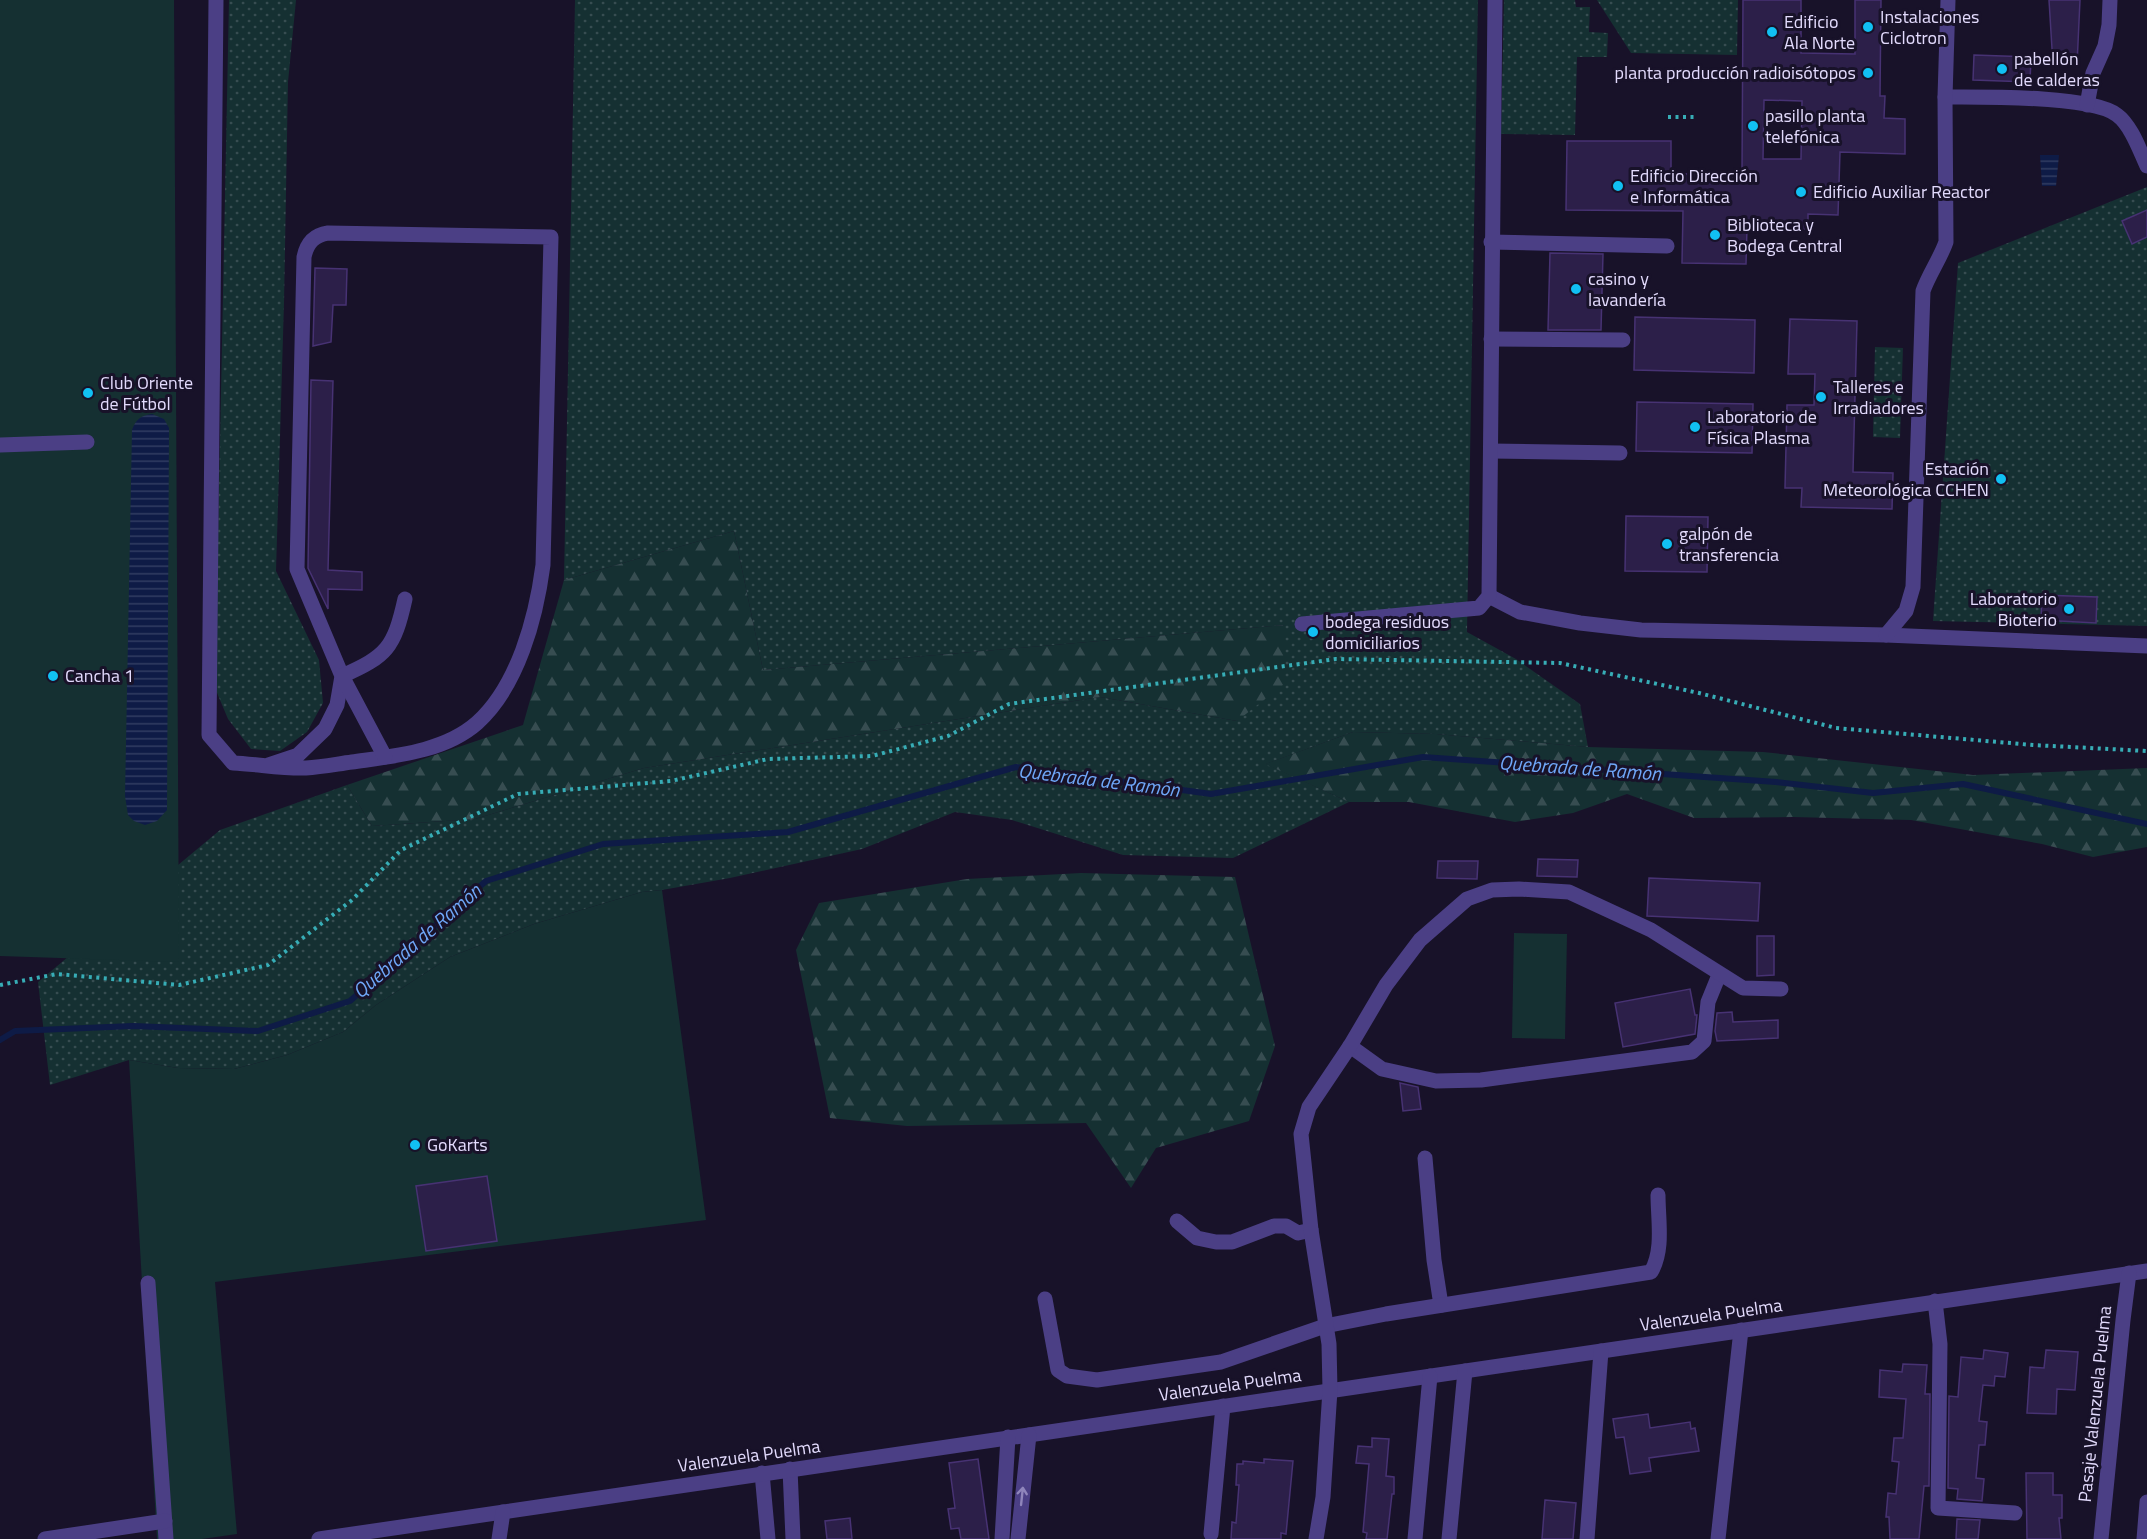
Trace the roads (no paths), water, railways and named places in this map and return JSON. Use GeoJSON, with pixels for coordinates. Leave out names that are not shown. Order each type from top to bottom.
{"type":"FeatureCollection","features":[{"type":"Feature","properties":{"kind":"street"},"geometry":{"type":"LineString","coordinates":[[216,0],[209,735],[233,763],[304,768],[385,757],[421,750],[455,739],[476,724],[492,708],[509,680],[528,633],[538,599],[543,565],[550,237],[328,233],[315,237],[306,249],[297,569],[342,676],[385,757]]}},
{"type":"Feature","properties":{"kind":"street"},"geometry":{"type":"LineString","coordinates":[[1302,624],[1479,608],[1489,596],[1495,0]]}},
{"type":"Feature","properties":{"kind":"street"},"geometry":{"type":"LineString","coordinates":[[1886,635],[1906,611],[1913,587],[1923,291],[1927,278],[1939,261],[1946,242],[1947,0]]}},
{"type":"Feature","properties":{"kind":"street"},"geometry":{"type":"LineString","coordinates":[[2087,105],[2093,74],[2105,46],[2109,26],[2110,0]]}},
{"type":"Feature","properties":{"kind":"street"},"geometry":{"type":"LineString","coordinates":[[1945,97],[2012,97],[2087,105],[2117,114],[2132,134],[2147,166]]}},
{"type":"Feature","properties":{"kind":"street"},"geometry":{"type":"LineString","coordinates":[[1491,242],[1667,246]]}},
{"type":"Feature","properties":{"kind":"street"},"geometry":{"type":"LineString","coordinates":[[1491,339],[1623,340]]}},
{"type":"Feature","properties":{"kind":"street"},"geometry":{"type":"LineString","coordinates":[[0,445],[87,442]]}},
{"type":"Feature","properties":{"kind":"street"},"geometry":{"type":"LineString","coordinates":[[1491,451],[1620,453]]}},
{"type":"Feature","properties":{"kind":"street"},"geometry":{"type":"LineString","coordinates":[[1489,596],[1520,612],[1580,623],[1641,630],[1886,635],[2147,646]]}},
{"type":"Feature","properties":{"kind":"street"},"geometry":{"type":"LineString","coordinates":[[342,676],[372,663],[386,650],[394,637],[405,599]]}},
{"type":"Feature","properties":{"kind":"street"},"geometry":{"type":"LineString","coordinates":[[268,765],[298,755],[325,729],[337,705],[342,676]]}},
{"type":"Feature","properties":{"kind":"street"},"geometry":{"type":"LineString","coordinates":[[1316,1539],[1323,1497],[1330,1390],[1329,1344],[1311,1230],[1301,1134],[1309,1107],[1350,1046],[1386,986],[1420,940],[1467,899],[1492,890],[1519,888],[1569,892],[1651,930],[1719,975],[1743,988],[1781,989]]}},
{"type":"Feature","properties":{"kind":"street"},"geometry":{"type":"LineString","coordinates":[[1350,1046],[1382,1069],[1436,1081],[1481,1080],[1692,1052],[1704,1041],[1708,1002],[1719,975]]}},
{"type":"Feature","properties":{"kind":"street"},"geometry":{"type":"LineString","coordinates":[[1425,1158],[1434,1260],[1441,1305]]}},
{"type":"Feature","properties":{"kind":"street"},"geometry":{"type":"LineString","coordinates":[[1045,1299],[1058,1370],[1067,1376],[1097,1380],[1221,1362],[1326,1326],[1441,1305],[1651,1272],[1657,1262],[1659,1245],[1658,1195]]}},
{"type":"Feature","properties":{"kind":"street"},"geometry":{"type":"LineString","coordinates":[[1177,1221],[1197,1238],[1216,1242],[1232,1242],[1274,1226],[1286,1226],[1298,1233],[1311,1230]]}},
{"type":"Feature","properties":{"kind":"street","name":"Valenzuela Puelma"},"geometry":{"type":"LineString","coordinates":[[318,1539],[2147,1271]]}},
{"type":"Feature","properties":{"kind":"street","name":"Pasaje Valenzuela Puelma"},"geometry":{"type":"LineString","coordinates":[[2101,1539],[2122,1320],[2129,1273]]}},
{"type":"Feature","properties":{"kind":"street"},"geometry":{"type":"LineString","coordinates":[[148,1283],[166,1539]]}},
{"type":"Feature","properties":{"kind":"street"},"geometry":{"type":"LineString","coordinates":[[1935,1301],[1940,1344],[1938,1508],[2015,1514]]}},
{"type":"Feature","properties":{"kind":"street"},"geometry":{"type":"LineString","coordinates":[[1718,1539],[1741,1330]]}},
{"type":"Feature","properties":{"kind":"street"},"geometry":{"type":"LineString","coordinates":[[1587,1539],[1601,1351]]}},
{"type":"Feature","properties":{"kind":"street"},"geometry":{"type":"LineString","coordinates":[[1449,1539],[1465,1371]]}},
{"type":"Feature","properties":{"kind":"street"},"geometry":{"type":"LineString","coordinates":[[1414,1539],[1430,1376]]}},
{"type":"Feature","properties":{"kind":"street"},"geometry":{"type":"LineString","coordinates":[[1211,1534],[1223,1406]]}},
{"type":"Feature","properties":{"kind":"street"},"geometry":{"type":"LineString","coordinates":[[1018,1539],[1029,1435]]}},
{"type":"Feature","properties":{"kind":"street"},"geometry":{"type":"LineString","coordinates":[[1002,1539],[1008,1437]]}},
{"type":"Feature","properties":{"kind":"street"},"geometry":{"type":"LineString","coordinates":[[790,1469],[793,1539]]}},
{"type":"Feature","properties":{"kind":"street"},"geometry":{"type":"LineString","coordinates":[[762,1473],[768,1539]]}},
{"type":"Feature","properties":{"kind":"street"},"geometry":{"type":"LineString","coordinates":[[2144,1539],[2147,1502]]}},
{"type":"Feature","properties":{"kind":"street"},"geometry":{"type":"LineString","coordinates":[[499,1539],[503,1512]]}},
{"type":"Feature","properties":{"kind":"street"},"geometry":{"type":"LineString","coordinates":[[45,1539],[165,1521]]}},
{"type":"Feature","properties":{"kind":"water"},"geometry":{"type":"Polygon","coordinates":[[[2040,155],[2059,155],[2056,186],[2042,186],[2040,155]]]}},
{"type":"Feature","properties":{"kind":"water"},"geometry":{"type":"Polygon","coordinates":[[[152,414],[164,419],[169,428],[167,810],[157,821],[145,825],[134,821],[128,815],[125,796],[132,430],[139,419],[152,414]]]}},
{"type":"Feature","properties":{"kind":"waterway","name":"Quebrada de Ramón"},"geometry":{"type":"LineString","coordinates":[[0,1040],[15,1031],[133,1026],[258,1031],[350,1001],[486,881],[603,844],[788,832],[1016,767],[1211,794],[1423,757],[1776,782],[1873,793],[1963,784],[2147,824]]}},
{"type":"Feature","properties":{"kind":"place","name":"Instalaciones Ciclotron"},"geometry":{"type":"Point","coordinates":[1868,27]}},
{"type":"Feature","properties":{"kind":"place","name":"Edificio Ala Norte"},"geometry":{"type":"Point","coordinates":[1772,32]}},
{"type":"Feature","properties":{"kind":"place","name":"pabellón de calderas"},"geometry":{"type":"Point","coordinates":[2002,69]}},
{"type":"Feature","properties":{"kind":"place","name":"planta producción radioisótopos"},"geometry":{"type":"Point","coordinates":[1868,73]}},
{"type":"Feature","properties":{"kind":"place","name":"pasillo planta telefónica"},"geometry":{"type":"Point","coordinates":[1753,126]}},
{"type":"Feature","properties":{"kind":"place","name":"Edificio Dirección e Informática"},"geometry":{"type":"Point","coordinates":[1618,186]}},
{"type":"Feature","properties":{"kind":"place","name":"Edificio Auxiliar Reactor"},"geometry":{"type":"Point","coordinates":[1801,192]}},
{"type":"Feature","properties":{"kind":"place","name":"Biblioteca y Bodega Central"},"geometry":{"type":"Point","coordinates":[1715,235]}},
{"type":"Feature","properties":{"kind":"place","name":"casino y lavandería"},"geometry":{"type":"Point","coordinates":[1576,289]}},
{"type":"Feature","properties":{"kind":"place","name":"Club Oriente de Fútbol"},"geometry":{"type":"Point","coordinates":[88,393]}},
{"type":"Feature","properties":{"kind":"place","name":"Talleres e Irradiadores"},"geometry":{"type":"Point","coordinates":[1821,397]}},
{"type":"Feature","properties":{"kind":"place","name":"Laboratorio de Física Plasma"},"geometry":{"type":"Point","coordinates":[1695,427]}},
{"type":"Feature","properties":{"kind":"place","name":"Estación Meteorológica CCHEN"},"geometry":{"type":"Point","coordinates":[2001,479]}},
{"type":"Feature","properties":{"kind":"place","name":"galpón de transferencia"},"geometry":{"type":"Point","coordinates":[1667,544]}},
{"type":"Feature","properties":{"kind":"place","name":"Laboratorio Bioterio"},"geometry":{"type":"Point","coordinates":[2069,609]}},
{"type":"Feature","properties":{"kind":"place","name":"bodega residuos domiciliarios"},"geometry":{"type":"Point","coordinates":[1313,632]}},
{"type":"Feature","properties":{"kind":"place","name":"Cancha 1"},"geometry":{"type":"Point","coordinates":[53,676]}},
{"type":"Feature","properties":{"kind":"place","name":"GoKarts"},"geometry":{"type":"Point","coordinates":[415,1145]}}]}
